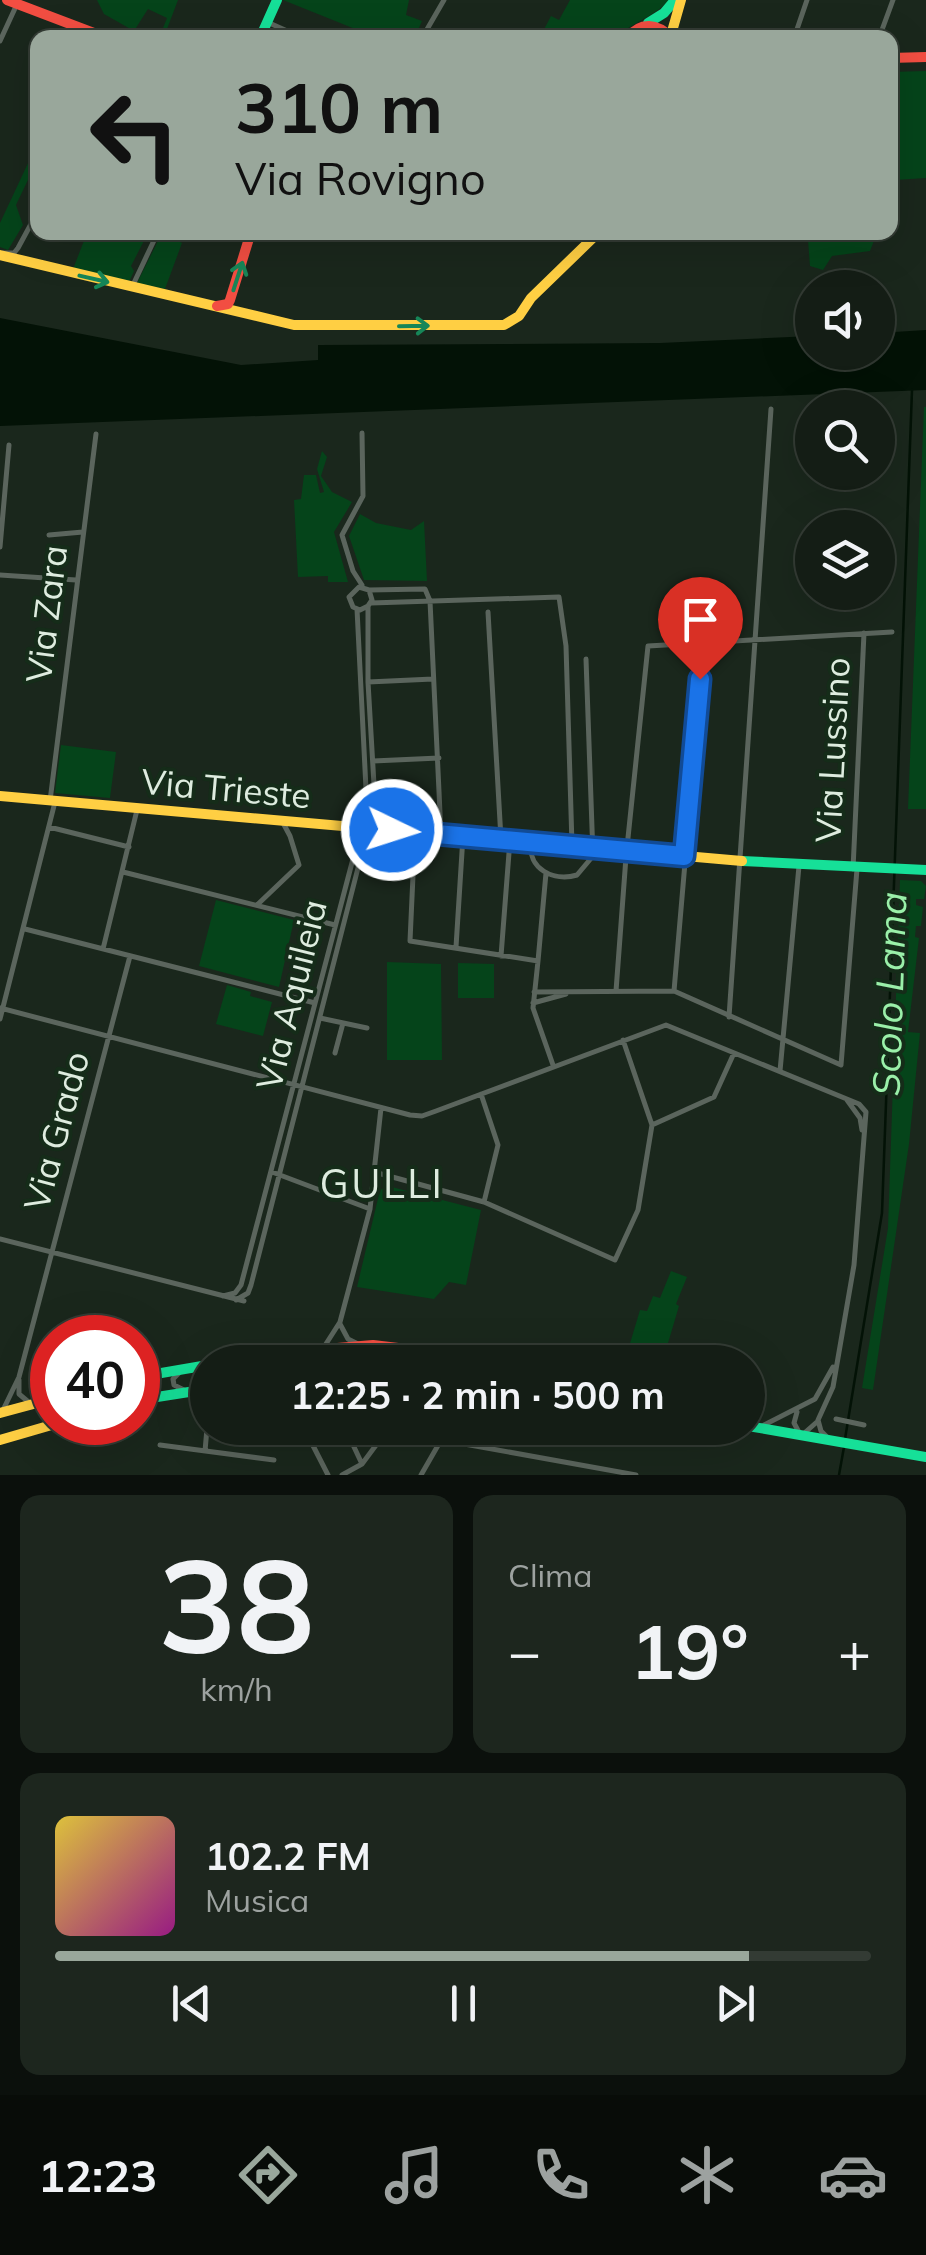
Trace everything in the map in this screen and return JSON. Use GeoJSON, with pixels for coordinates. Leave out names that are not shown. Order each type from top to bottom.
{"type":"FeatureCollection","features":[{"type":"Feature","properties":{"kind":"street"},"geometry":{"type":"LineString","coordinates":[[264,30],[277,0]]}},
{"type":"Feature","properties":{"kind":"street"},"geometry":{"type":"LineString","coordinates":[[427,30],[444,0]]}},
{"type":"Feature","properties":{"kind":"street"},"geometry":{"type":"LineString","coordinates":[[633,30],[664,13],[678,0]]}},
{"type":"Feature","properties":{"kind":"street"},"geometry":{"type":"LineString","coordinates":[[672,30],[678,0]]}},
{"type":"Feature","properties":{"kind":"street"},"geometry":{"type":"LineString","coordinates":[[797,30],[806,0]]}},
{"type":"Feature","properties":{"kind":"street"},"geometry":{"type":"LineString","coordinates":[[882,30],[892,0]]}},
{"type":"Feature","properties":{"kind":"street"},"geometry":{"type":"LineString","coordinates":[[0,41],[12,2],[86,30]]}},
{"type":"Feature","properties":{"kind":"street"},"geometry":{"type":"LineString","coordinates":[[267,22],[285,30]]}},
{"type":"Feature","properties":{"kind":"street"},"geometry":{"type":"LineString","coordinates":[[647,24],[665,30]]}},
{"type":"Feature","properties":{"kind":"street"},"geometry":{"type":"LineString","coordinates":[[898,58],[926,57]]}},
{"type":"Feature","properties":{"kind":"street"},"geometry":{"type":"LineString","coordinates":[[0,254],[14,253],[30,224]]}},
{"type":"Feature","properties":{"kind":"street"},"geometry":{"type":"LineString","coordinates":[[132,288],[154,240]]}},
{"type":"Feature","properties":{"kind":"street"},"geometry":{"type":"LineString","coordinates":[[213,306],[223,306],[230,300],[249,240]]}},
{"type":"Feature","properties":{"kind":"street"},"geometry":{"type":"LineString","coordinates":[[0,254],[294,325],[504,326],[519,316],[531,298],[591,240]]}},
{"type":"Feature","properties":{"kind":"street"},"geometry":{"type":"LineString","coordinates":[[729,1017],[771,409]]}},
{"type":"Feature","properties":{"kind":"street","name":"Via Zara"},"geometry":{"type":"LineString","coordinates":[[0,1019],[49,827],[96,434]]}},
{"type":"Feature","properties":{"kind":"street"},"geometry":{"type":"LineString","coordinates":[[362,434],[363,496],[342,535],[353,571],[349,600],[357,609],[368,828]]}},
{"type":"Feature","properties":{"kind":"street"},"geometry":{"type":"LineString","coordinates":[[0,548],[8,445]]}},
{"type":"Feature","properties":{"kind":"street"},"geometry":{"type":"LineString","coordinates":[[49,535],[83,532]]}},
{"type":"Feature","properties":{"kind":"street"},"geometry":{"type":"LineString","coordinates":[[353,571],[367,590],[369,605],[368,682],[376,819],[368,828]]}},
{"type":"Feature","properties":{"kind":"street"},"geometry":{"type":"LineString","coordinates":[[0,575],[76,580]]}},
{"type":"Feature","properties":{"kind":"street"},"geometry":{"type":"LineString","coordinates":[[353,590],[425,589],[430,601],[441,834]]}},
{"type":"Feature","properties":{"kind":"street"},"geometry":{"type":"LineString","coordinates":[[357,609],[430,601],[559,597],[572,844]]}},
{"type":"Feature","properties":{"kind":"street"},"geometry":{"type":"LineString","coordinates":[[488,612],[505,839],[501,956]]}},
{"type":"Feature","properties":{"kind":"street"},"geometry":{"type":"LineString","coordinates":[[616,991],[648,646],[892,632]]}},
{"type":"Feature","properties":{"kind":"street","name":"Via Lussino"},"geometry":{"type":"LineString","coordinates":[[784,1040],[841,1065],[855,869],[864,633]]}},
{"type":"Feature","properties":{"kind":"street"},"geometry":{"type":"LineString","coordinates":[[674,992],[704,641]]}},
{"type":"Feature","properties":{"kind":"street"},"geometry":{"type":"LineString","coordinates":[[531,842],[535,864],[546,873],[565,878],[589,863],[594,846],[586,659]]}},
{"type":"Feature","properties":{"kind":"street"},"geometry":{"type":"LineString","coordinates":[[368,682],[433,679]]}},
{"type":"Feature","properties":{"kind":"street"},"geometry":{"type":"LineString","coordinates":[[373,761],[439,758]]}},
{"type":"Feature","properties":{"kind":"street","name":"Via Trieste"},"geometry":{"type":"LineString","coordinates":[[0,796],[800,866],[926,870]]}},
{"type":"Feature","properties":{"kind":"street"},"geometry":{"type":"LineString","coordinates":[[103,949],[138,810]]}},
{"type":"Feature","properties":{"kind":"street"},"geometry":{"type":"LineString","coordinates":[[258,904],[299,865],[282,821]]}},
{"type":"Feature","properties":{"kind":"street"},"geometry":{"type":"LineString","coordinates":[[49,827],[128,847]]}},
{"type":"Feature","properties":{"kind":"street","name":"Via Aquileia"},"geometry":{"type":"LineString","coordinates":[[222,1296],[240,1300],[251,1285],[280,1175],[314,1002],[359,836],[368,828]]}},
{"type":"Feature","properties":{"kind":"street","name":"Via Aquileia"},"geometry":{"type":"LineString","coordinates":[[222,1296],[235,1293],[241,1285],[320,1018],[368,828]]}},
{"type":"Feature","properties":{"kind":"street"},"geometry":{"type":"LineString","coordinates":[[415,832],[410,941],[538,959]]}},
{"type":"Feature","properties":{"kind":"street"},"geometry":{"type":"LineString","coordinates":[[456,947],[464,836]]}},
{"type":"Feature","properties":{"kind":"street"},"geometry":{"type":"LineString","coordinates":[[780,1071],[800,866]]}},
{"type":"Feature","properties":{"kind":"street"},"geometry":{"type":"LineString","coordinates":[[123,872],[335,925]]}},
{"type":"Feature","properties":{"kind":"street"},"geometry":{"type":"LineString","coordinates":[[546,873],[533,1002],[553,1066]]}},
{"type":"Feature","properties":{"kind":"street"},"geometry":{"type":"LineString","coordinates":[[25,928],[322,1005]]}},
{"type":"Feature","properties":{"kind":"street","name":"Via Grado"},"geometry":{"type":"LineString","coordinates":[[1,1413],[19,1378],[130,956]]}},
{"type":"Feature","properties":{"kind":"street"},"geometry":{"type":"LineString","coordinates":[[534,992],[674,992],[784,1040]]}},
{"type":"Feature","properties":{"kind":"street"},"geometry":{"type":"LineString","coordinates":[[533,1002],[573,992]]}},
{"type":"Feature","properties":{"kind":"street"},"geometry":{"type":"LineString","coordinates":[[1,1009],[422,1116],[666,1025],[858,1104],[866,1112],[854,1264],[833,1387],[818,1420],[801,1436]]}},
{"type":"Feature","properties":{"kind":"street"},"geometry":{"type":"LineString","coordinates":[[320,1018],[367,1028]]}},
{"type":"Feature","properties":{"kind":"street"},"geometry":{"type":"LineString","coordinates":[[335,1053],[343,1023]]}},
{"type":"Feature","properties":{"kind":"street"},"geometry":{"type":"LineString","coordinates":[[374,1172],[484,1202],[615,1260],[638,1210],[652,1125],[622,1040]]}},
{"type":"Feature","properties":{"kind":"street"},"geometry":{"type":"LineString","coordinates":[[771,1068],[781,1056],[784,1040]]}},
{"type":"Feature","properties":{"kind":"street"},"geometry":{"type":"LineString","coordinates":[[652,1125],[714,1097],[734,1052]]}},
{"type":"Feature","properties":{"kind":"street"},"geometry":{"type":"LineString","coordinates":[[480,1094],[498,1145],[484,1202]]}},
{"type":"Feature","properties":{"kind":"street"},"geometry":{"type":"LineString","coordinates":[[325,1345],[340,1322],[370,1210],[381,1108]]}},
{"type":"Feature","properties":{"kind":"street"},"geometry":{"type":"LineString","coordinates":[[272,1172],[370,1210]]}},
{"type":"Feature","properties":{"kind":"street"},"geometry":{"type":"LineString","coordinates":[[0,1240],[222,1296]]}},
{"type":"Feature","properties":{"kind":"street"},"geometry":{"type":"LineString","coordinates":[[340,1322],[348,1339],[359,1345]]}},
{"type":"Feature","properties":{"kind":"street"},"geometry":{"type":"LineString","coordinates":[[765,1423],[799,1410],[819,1395],[836,1360]]}},
{"type":"Feature","properties":{"kind":"street"},"geometry":{"type":"LineString","coordinates":[[160,1373],[190,1367]]}},
{"type":"Feature","properties":{"kind":"street"},"geometry":{"type":"LineString","coordinates":[[186,1368],[172,1379],[180,1389],[190,1392]]}},
{"type":"Feature","properties":{"kind":"street"},"geometry":{"type":"LineString","coordinates":[[19,1378],[20,1394],[30,1404]]}},
{"type":"Feature","properties":{"kind":"street"},"geometry":{"type":"LineString","coordinates":[[160,1397],[190,1392]]}},
{"type":"Feature","properties":{"kind":"street"},"geometry":{"type":"LineString","coordinates":[[1,1413],[30,1406]]}},
{"type":"Feature","properties":{"kind":"street"},"geometry":{"type":"LineString","coordinates":[[799,1410],[794,1422],[801,1436]]}},
{"type":"Feature","properties":{"kind":"street"},"geometry":{"type":"LineString","coordinates":[[818,1420],[834,1442]]}},
{"type":"Feature","properties":{"kind":"street"},"geometry":{"type":"LineString","coordinates":[[838,1420],[861,1424]]}},
{"type":"Feature","properties":{"kind":"street"},"geometry":{"type":"LineString","coordinates":[[342,1475],[362,1464],[388,1429],[347,1432],[362,1464]]}},
{"type":"Feature","properties":{"kind":"street"},"geometry":{"type":"LineString","coordinates":[[765,1429],[926,1457]]}},
{"type":"Feature","properties":{"kind":"street"},"geometry":{"type":"LineString","coordinates":[[0,1440],[30,1431]]}},
{"type":"Feature","properties":{"kind":"street"},"geometry":{"type":"LineString","coordinates":[[160,1445],[274,1460]]}},
{"type":"Feature","properties":{"kind":"street"},"geometry":{"type":"LineString","coordinates":[[205,1451],[206,1445]]}},
{"type":"Feature","properties":{"kind":"street"},"geometry":{"type":"LineString","coordinates":[[313,1445],[328,1475]]}},
{"type":"Feature","properties":{"kind":"street"},"geometry":{"type":"LineString","coordinates":[[421,1475],[439,1445]]}},
{"type":"Feature","properties":{"kind":"street"},"geometry":{"type":"LineString","coordinates":[[470,1445],[636,1475]]}},
{"type":"Feature","properties":{"kind":"green space"},"geometry":{"type":"Polygon","coordinates":[[[97,0],[178,0],[167,30],[162,30],[167,18],[148,9],[135,30],[104,14],[97,0]]]}},
{"type":"Feature","properties":{"kind":"green space"},"geometry":{"type":"Polygon","coordinates":[[[283,0],[409,0],[406,15],[422,21],[418,30],[358,30],[283,0]]]}},
{"type":"Feature","properties":{"kind":"green space"},"geometry":{"type":"Polygon","coordinates":[[[570,0],[669,0],[625,30],[544,30],[551,16],[559,20],[570,0]]]}},
{"type":"Feature","properties":{"kind":"green space"},"geometry":{"type":"Polygon","coordinates":[[[926,71],[926,178],[898,180],[898,72],[926,71]]]}},
{"type":"Feature","properties":{"kind":"green space"},"geometry":{"type":"Polygon","coordinates":[[[30,159],[30,176],[16,205],[23,225],[8,250],[0,247],[0,223],[30,159]]]}},
{"type":"Feature","properties":{"kind":"green space"},"geometry":{"type":"Polygon","coordinates":[[[84,240],[144,240],[131,266],[134,271],[129,282],[73,269],[84,240]]]}},
{"type":"Feature","properties":{"kind":"green space"},"geometry":{"type":"Polygon","coordinates":[[[158,240],[182,243],[165,289],[137,283],[158,240]]]}},
{"type":"Feature","properties":{"kind":"green space"},"geometry":{"type":"Polygon","coordinates":[[[808,240],[874,240],[870,251],[832,256],[823,270],[810,266],[808,240]]]}},
{"type":"Feature","properties":{"kind":"green space"},"geometry":{"type":"Polygon","coordinates":[[[924,407],[926,809],[908,809],[924,407]]]}},
{"type":"Feature","properties":{"kind":"green space"},"geometry":{"type":"Polygon","coordinates":[[[322,451],[327,457],[321,476],[332,492],[352,502],[334,532],[348,582],[328,582],[328,576],[298,577],[294,500],[301,499],[304,475],[316,475],[320,493],[324,492],[317,469],[322,451]]]}},
{"type":"Feature","properties":{"kind":"green space"},"geometry":{"type":"Polygon","coordinates":[[[360,514],[376,523],[411,530],[424,521],[427,581],[364,580],[349,536],[360,514]]]}},
{"type":"Feature","properties":{"kind":"green space"},"geometry":{"type":"Polygon","coordinates":[[[61,745],[116,752],[110,798],[55,793],[61,745]]]}},
{"type":"Feature","properties":{"kind":"green space"},"geometry":{"type":"Polygon","coordinates":[[[900,880],[921,881],[926,886],[924,899],[916,899],[916,905],[923,907],[921,926],[916,926],[915,937],[919,938],[908,1032],[920,1033],[909,1144],[873,1390],[862,1388],[888,1228],[900,880]]]}},
{"type":"Feature","properties":{"kind":"green space"},"geometry":{"type":"Polygon","coordinates":[[[216,900],[294,920],[279,987],[199,966],[216,900]]]}},
{"type":"Feature","properties":{"kind":"green space"},"geometry":{"type":"Polygon","coordinates":[[[387,962],[441,964],[442,1060],[387,1060],[387,962]]]}},
{"type":"Feature","properties":{"kind":"green space"},"geometry":{"type":"Polygon","coordinates":[[[458,963],[494,964],[494,998],[458,998],[458,963]]]}},
{"type":"Feature","properties":{"kind":"green space"},"geometry":{"type":"Polygon","coordinates":[[[227,985],[272,1002],[263,1036],[216,1024],[227,985]]]}},
{"type":"Feature","properties":{"kind":"green space"},"geometry":{"type":"Polygon","coordinates":[[[388,1186],[481,1210],[466,1285],[449,1282],[434,1299],[357,1287],[380,1190],[388,1186]]]}},
{"type":"Feature","properties":{"kind":"green space"},"geometry":{"type":"Polygon","coordinates":[[[671,1271],[687,1277],[676,1304],[679,1306],[667,1345],[630,1345],[640,1310],[647,1311],[653,1296],[660,1298],[671,1271]]]}},
{"type":"Feature","properties":{"kind":"shaded area"},"geometry":{"type":"Polygon","coordinates":[[[0,318],[241,365],[318,360],[318,345],[660,343],[795,337],[795,370],[895,370],[895,332],[926,330],[926,390],[795,390],[795,395],[0,426],[0,318]]]}},
{"type":"Feature","properties":{"kind":"waterway","name":"Scolo Lama"},"geometry":{"type":"LineString","coordinates":[[845,1439],[882,1213],[912,390]]}},
{"type":"Feature","properties":{"kind":"waterway","name":"Scolo Lama"},"geometry":{"type":"LineString","coordinates":[[839,1475],[844,1447]]}},
{"type":"Feature","properties":{"kind":"traffic: fast"},"geometry":{"type":"LineString","coordinates":[[264,30],[277,0]]}},
{"type":"Feature","properties":{"kind":"traffic: fast"},"geometry":{"type":"LineString","coordinates":[[648,23],[675,0]]}},
{"type":"Feature","properties":{"kind":"traffic: fast"},"geometry":{"type":"LineString","coordinates":[[742,861],[926,870]]}},
{"type":"Feature","properties":{"kind":"traffic: fast"},"geometry":{"type":"LineString","coordinates":[[160,1373],[190,1368]]}},
{"type":"Feature","properties":{"kind":"traffic: fast"},"geometry":{"type":"LineString","coordinates":[[160,1397],[190,1392]]}},
{"type":"Feature","properties":{"kind":"traffic: fast"},"geometry":{"type":"LineString","coordinates":[[765,1429],[926,1457]]}},
{"type":"Feature","properties":{"kind":"traffic: slow"},"geometry":{"type":"LineString","coordinates":[[672,30],[681,0]]}},
{"type":"Feature","properties":{"kind":"traffic: slow"},"geometry":{"type":"LineString","coordinates":[[0,255],[294,325],[504,325],[519,316],[531,298],[591,240]]}},
{"type":"Feature","properties":{"kind":"traffic: slow"},"geometry":{"type":"LineString","coordinates":[[0,796],[742,861]]}},
{"type":"Feature","properties":{"kind":"traffic: slow"},"geometry":{"type":"LineString","coordinates":[[0,1413],[30,1405]]}},
{"type":"Feature","properties":{"kind":"traffic: slow"},"geometry":{"type":"LineString","coordinates":[[0,1440],[30,1431]]}},
{"type":"Feature","properties":{"kind":"traffic: jam"},"geometry":{"type":"LineString","coordinates":[[7,0],[86,30]]}},
{"type":"Feature","properties":{"kind":"traffic: jam"},"geometry":{"type":"LineString","coordinates":[[637,30],[649,26],[662,30]]}},
{"type":"Feature","properties":{"kind":"traffic: jam"},"geometry":{"type":"LineString","coordinates":[[898,58],[926,57]]}},
{"type":"Feature","properties":{"kind":"traffic: jam"},"geometry":{"type":"LineString","coordinates":[[217,306],[230,300],[249,240]]}},
{"type":"Feature","properties":{"kind":"district","name":"GULLI"},"geometry":{"type":"Point","coordinates":[382,1184]}},
{"type":"Feature","properties":{"kind":"route"},"geometry":{"type":"LineString","coordinates":[[392,830],[684,856],[700,679]]}}]}
